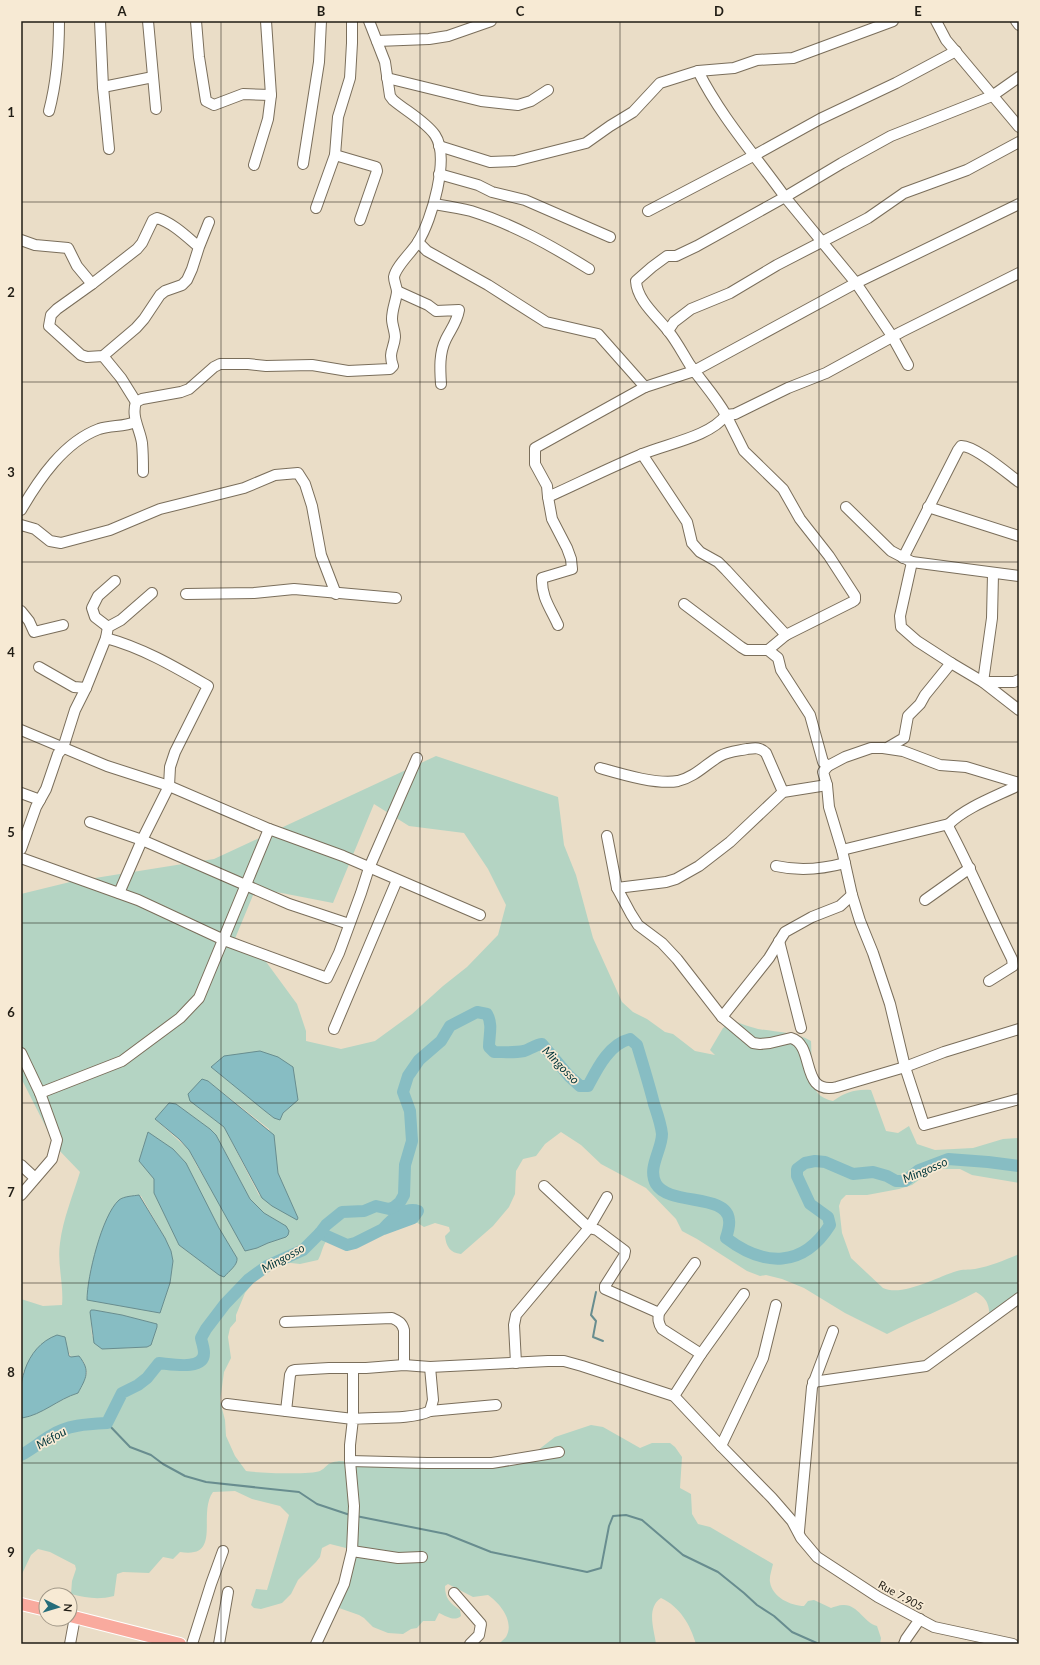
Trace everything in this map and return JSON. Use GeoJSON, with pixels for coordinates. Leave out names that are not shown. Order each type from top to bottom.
{"type":"FeatureCollection","features":[{"type":"Feature","properties":{"kind":"main road"},"geometry":{"type":"LineString","coordinates":[[21,1604],[38,1608]]}},
{"type":"Feature","properties":{"kind":"main road"},"geometry":{"type":"LineString","coordinates":[[78,1618],[180,1644]]}},
{"type":"Feature","properties":{"kind":"street"},"geometry":{"type":"LineString","coordinates":[[49,111],[53,98],[58,64],[59,21]]}},
{"type":"Feature","properties":{"kind":"street"},"geometry":{"type":"LineString","coordinates":[[100,21],[103,86],[109,149]]}},
{"type":"Feature","properties":{"kind":"street"},"geometry":{"type":"LineString","coordinates":[[148,21],[156,109]]}},
{"type":"Feature","properties":{"kind":"street"},"geometry":{"type":"LineString","coordinates":[[196,21],[199,57],[206,100],[214,105],[243,94],[271,95]]}},
{"type":"Feature","properties":{"kind":"street"},"geometry":{"type":"LineString","coordinates":[[254,165],[268,119],[271,95],[266,21]]}},
{"type":"Feature","properties":{"kind":"street"},"geometry":{"type":"LineString","coordinates":[[303,164],[319,56],[321,21]]}},
{"type":"Feature","properties":{"kind":"street"},"geometry":{"type":"LineString","coordinates":[[316,208],[335,155],[338,117],[350,78],[352,21]]}},
{"type":"Feature","properties":{"kind":"street"},"geometry":{"type":"LineString","coordinates":[[143,472],[142,442],[135,422],[134,408],[136,402],[142,399],[182,392],[189,388],[214,366],[220,364],[248,364],[266,366],[312,364],[348,371],[390,369],[393,366],[390,358],[395,336],[392,318],[397,292],[394,277],[418,242],[428,223],[438,188],[439,146],[436,136],[429,127],[392,100],[390,96],[385,62],[369,21]]}},
{"type":"Feature","properties":{"kind":"street"},"geometry":{"type":"LineString","coordinates":[[377,41],[429,39],[448,36],[490,21]]}},
{"type":"Feature","properties":{"kind":"street"},"geometry":{"type":"LineString","coordinates":[[439,146],[490,162],[503,163],[515,162],[586,144],[610,126],[633,112],[660,83],[698,71],[734,68],[757,60],[794,58],[893,21]]}},
{"type":"Feature","properties":{"kind":"street"},"geometry":{"type":"LineString","coordinates":[[936,21],[946,40],[1019,127]]}},
{"type":"Feature","properties":{"kind":"street"},"geometry":{"type":"LineString","coordinates":[[1016,21],[1019,25]]}},
{"type":"Feature","properties":{"kind":"street"},"geometry":{"type":"LineString","coordinates":[[648,211],[820,119],[896,83],[956,51]]}},
{"type":"Feature","properties":{"kind":"street"},"geometry":{"type":"LineString","coordinates":[[698,71],[726,119],[755,155],[785,197],[856,283],[892,336],[908,365]]}},
{"type":"Feature","properties":{"kind":"street"},"geometry":{"type":"LineString","coordinates":[[768,650],[786,634],[852,602],[855,600],[855,596],[822,546],[800,519],[783,489],[744,451],[720,404],[694,371],[668,331],[660,323],[642,298],[636,288],[636,281],[667,256],[676,256],[697,246],[891,136],[992,96],[1019,77]]}},
{"type":"Feature","properties":{"kind":"street"},"geometry":{"type":"LineString","coordinates":[[103,86],[153,78]]}},
{"type":"Feature","properties":{"kind":"street"},"geometry":{"type":"LineString","coordinates":[[387,78],[475,99],[518,105],[531,101],[548,90]]}},
{"type":"Feature","properties":{"kind":"street"},"geometry":{"type":"LineString","coordinates":[[668,331],[674,322],[691,309],[730,293],[777,265],[868,218],[904,193],[967,170],[1019,142]]}},
{"type":"Feature","properties":{"kind":"street"},"geometry":{"type":"LineString","coordinates":[[335,155],[376,167],[377,171],[360,220]]}},
{"type":"Feature","properties":{"kind":"street"},"geometry":{"type":"LineString","coordinates":[[439,174],[478,185],[492,192],[525,200],[610,237]]}},
{"type":"Feature","properties":{"kind":"street"},"geometry":{"type":"LineString","coordinates":[[434,204],[470,211],[524,232],[559,250],[589,269]]}},
{"type":"Feature","properties":{"kind":"street"},"geometry":{"type":"LineString","coordinates":[[558,625],[544,599],[542,578],[572,569],[572,559],[552,519],[547,486],[535,464],[535,448],[644,388],[694,371],[856,283],[1019,204]]}},
{"type":"Feature","properties":{"kind":"street"},"geometry":{"type":"LineString","coordinates":[[199,247],[164,220],[157,218],[153,220],[142,243],[137,249],[57,309],[51,315],[49,326],[81,355],[87,357],[103,356],[136,328],[160,295],[165,291],[182,285],[187,280],[209,222]]}},
{"type":"Feature","properties":{"kind":"street"},"geometry":{"type":"LineString","coordinates":[[21,240],[35,245],[68,248],[77,266],[92,284]]}},
{"type":"Feature","properties":{"kind":"street"},"geometry":{"type":"LineString","coordinates":[[418,242],[427,251],[488,285],[546,322],[598,334],[625,363],[644,388]]}},
{"type":"Feature","properties":{"kind":"street"},"geometry":{"type":"LineString","coordinates":[[548,497],[642,454],[702,433],[721,422],[726,415],[735,414],[788,388],[826,373],[892,336],[1019,273]]}},
{"type":"Feature","properties":{"kind":"street"},"geometry":{"type":"LineString","coordinates":[[397,292],[423,302],[436,311],[459,310],[457,321],[446,340],[441,353],[441,384]]}},
{"type":"Feature","properties":{"kind":"street"},"geometry":{"type":"LineString","coordinates":[[103,356],[121,378],[136,402]]}},
{"type":"Feature","properties":{"kind":"street"},"geometry":{"type":"LineString","coordinates":[[21,510],[53,464],[70,447],[100,428],[135,422]]}},
{"type":"Feature","properties":{"kind":"street"},"geometry":{"type":"LineString","coordinates":[[1019,482],[983,455],[966,445],[961,446],[928,507],[908,560],[900,616],[901,627],[918,641],[983,682],[1019,710]]}},
{"type":"Feature","properties":{"kind":"street"},"geometry":{"type":"LineString","coordinates":[[642,454],[687,522],[692,543],[700,552],[718,562],[786,634]]}},
{"type":"Feature","properties":{"kind":"street"},"geometry":{"type":"LineString","coordinates":[[21,525],[35,529],[50,541],[61,543],[110,530],[160,509],[244,488],[275,475],[298,473],[305,484],[312,506],[321,555],[336,594]]}},
{"type":"Feature","properties":{"kind":"street"},"geometry":{"type":"LineString","coordinates":[[846,507],[884,544],[908,560],[993,574],[1019,576]]}},
{"type":"Feature","properties":{"kind":"street"},"geometry":{"type":"LineString","coordinates":[[928,507],[1019,536]]}},
{"type":"Feature","properties":{"kind":"street"},"geometry":{"type":"LineString","coordinates":[[983,682],[992,618],[993,574]]}},
{"type":"Feature","properties":{"kind":"street"},"geometry":{"type":"LineString","coordinates":[[108,627],[95,617],[92,608],[98,596],[115,581]]}},
{"type":"Feature","properties":{"kind":"street"},"geometry":{"type":"LineString","coordinates":[[186,594],[254,593],[294,589],[336,594],[396,598]]}},
{"type":"Feature","properties":{"kind":"street"},"geometry":{"type":"LineString","coordinates":[[108,627],[121,620],[152,593]]}},
{"type":"Feature","properties":{"kind":"street"},"geometry":{"type":"LineString","coordinates":[[684,604],[746,650],[768,650],[778,658],[781,670],[810,716],[823,762],[828,766]]}},
{"type":"Feature","properties":{"kind":"street"},"geometry":{"type":"LineString","coordinates":[[21,611],[29,621],[34,632],[63,625]]}},
{"type":"Feature","properties":{"kind":"street"},"geometry":{"type":"LineString","coordinates":[[21,849],[40,800],[46,789],[58,754],[64,748],[75,710],[86,688],[106,638],[108,627]]}},
{"type":"Feature","properties":{"kind":"street"},"geometry":{"type":"LineString","coordinates":[[106,638],[123,642],[154,655],[208,686],[175,752],[170,767],[169,786],[142,840],[119,893]]}},
{"type":"Feature","properties":{"kind":"street"},"geometry":{"type":"LineString","coordinates":[[887,748],[904,738],[908,716],[920,704],[925,695],[951,663]]}},
{"type":"Feature","properties":{"kind":"street"},"geometry":{"type":"LineString","coordinates":[[39,667],[74,687],[86,688]]}},
{"type":"Feature","properties":{"kind":"street"},"geometry":{"type":"LineString","coordinates":[[983,682],[1014,682],[1019,680]]}},
{"type":"Feature","properties":{"kind":"street"},"geometry":{"type":"LineString","coordinates":[[21,730],[107,766],[169,786],[269,829],[343,856],[480,915]]}},
{"type":"Feature","properties":{"kind":"street"},"geometry":{"type":"LineString","coordinates":[[600,768],[637,778],[677,781],[688,778],[720,756],[729,752],[757,748],[762,749],[766,753],[783,792]]}},
{"type":"Feature","properties":{"kind":"street"},"geometry":{"type":"LineString","coordinates":[[1019,784],[966,767],[940,765],[903,751],[887,748],[871,748],[845,757],[828,766],[823,772],[827,785],[829,807],[842,850],[852,895],[890,1004],[905,1067],[924,1125],[1019,1099]]}},
{"type":"Feature","properties":{"kind":"street"},"geometry":{"type":"LineString","coordinates":[[21,858],[138,900],[224,940],[327,978],[339,953],[369,868],[417,758]]}},
{"type":"Feature","properties":{"kind":"street"},"geometry":{"type":"LineString","coordinates":[[842,850],[949,824],[953,820],[979,805],[1019,784]]}},
{"type":"Feature","properties":{"kind":"street"},"geometry":{"type":"LineString","coordinates":[[617,888],[666,882],[676,879],[699,866],[730,842],[783,792],[827,785]]}},
{"type":"Feature","properties":{"kind":"street"},"geometry":{"type":"LineString","coordinates":[[21,793],[40,800]]}},
{"type":"Feature","properties":{"kind":"street"},"geometry":{"type":"LineString","coordinates":[[90,822],[142,840],[289,904],[349,924]]}},
{"type":"Feature","properties":{"kind":"street"},"geometry":{"type":"LineString","coordinates":[[949,824],[949,828],[970,868],[990,915],[1012,959],[1012,966],[989,981]]}},
{"type":"Feature","properties":{"kind":"street"},"geometry":{"type":"LineString","coordinates":[[40,1093],[122,1061],[180,1018],[199,998],[269,829]]}},
{"type":"Feature","properties":{"kind":"street"},"geometry":{"type":"LineString","coordinates":[[607,836],[617,888],[638,925],[662,943],[678,959],[722,1017],[753,1043],[760,1044],[785,1039],[794,1039],[805,1054],[813,1081],[820,1087],[829,1089],[833,1088],[905,1067],[944,1052],[1019,1029]]}},
{"type":"Feature","properties":{"kind":"street"},"geometry":{"type":"LineString","coordinates":[[776,866],[790,870],[830,867],[845,863]]}},
{"type":"Feature","properties":{"kind":"street"},"geometry":{"type":"LineString","coordinates":[[925,900],[970,868]]}},
{"type":"Feature","properties":{"kind":"street"},"geometry":{"type":"LineString","coordinates":[[334,1029],[397,880]]}},
{"type":"Feature","properties":{"kind":"street"},"geometry":{"type":"LineString","coordinates":[[722,1017],[769,958],[785,932],[812,917],[840,906],[852,895]]}},
{"type":"Feature","properties":{"kind":"street"},"geometry":{"type":"LineString","coordinates":[[779,941],[801,1028]]}},
{"type":"Feature","properties":{"kind":"street"},"geometry":{"type":"LineString","coordinates":[[21,1053],[40,1093],[57,1140],[52,1159],[21,1194]]}},
{"type":"Feature","properties":{"kind":"street"},"geometry":{"type":"LineString","coordinates":[[21,1165],[34,1178]]}},
{"type":"Feature","properties":{"kind":"street"},"geometry":{"type":"LineString","coordinates":[[544,1186],[589,1228],[597,1230],[625,1254],[605,1286],[605,1290],[659,1313]]}},
{"type":"Feature","properties":{"kind":"street"},"geometry":{"type":"LineString","coordinates":[[516,1363],[514,1320],[516,1315],[589,1228],[607,1197]]}},
{"type":"Feature","properties":{"kind":"street"},"geometry":{"type":"LineString","coordinates":[[695,1263],[659,1313],[659,1324],[662,1328],[701,1354]]}},
{"type":"Feature","properties":{"kind":"street"},"geometry":{"type":"LineString","coordinates":[[286,1411],[290,1375],[292,1371],[329,1368],[353,1369],[404,1365],[430,1367],[564,1361],[674,1396],[701,1354],[744,1294]]}},
{"type":"Feature","properties":{"kind":"street"},"geometry":{"type":"LineString","coordinates":[[814,1382],[926,1366],[1019,1298]]}},
{"type":"Feature","properties":{"kind":"street"},"geometry":{"type":"LineString","coordinates":[[721,1446],[763,1358],[776,1305]]}},
{"type":"Feature","properties":{"kind":"street"},"geometry":{"type":"LineString","coordinates":[[285,1322],[392,1318],[398,1320],[403,1325],[404,1330],[404,1365]]}},
{"type":"Feature","properties":{"kind":"street"},"geometry":{"type":"LineString","coordinates":[[799,1531],[814,1382],[833,1331]]}},
{"type":"Feature","properties":{"kind":"street"},"geometry":{"type":"LineString","coordinates":[[430,1367],[433,1400],[430,1411]]}},
{"type":"Feature","properties":{"kind":"street"},"geometry":{"type":"LineString","coordinates":[[316,1644],[344,1584],[352,1551],[354,1494],[350,1461],[353,1419],[353,1369]]}},
{"type":"Feature","properties":{"kind":"street","name":"Rue 7.905"},"geometry":{"type":"LineString","coordinates":[[674,1396],[772,1498],[799,1531],[801,1538],[817,1557],[878,1597],[934,1627],[1013,1644]]}},
{"type":"Feature","properties":{"kind":"street"},"geometry":{"type":"LineString","coordinates":[[227,1404],[353,1419],[409,1416],[424,1414],[430,1411],[496,1405]]}},
{"type":"Feature","properties":{"kind":"street"},"geometry":{"type":"LineString","coordinates":[[350,1461],[427,1464],[492,1463],[559,1452]]}},
{"type":"Feature","properties":{"kind":"street"},"geometry":{"type":"LineString","coordinates":[[192,1644],[223,1551]]}},
{"type":"Feature","properties":{"kind":"street"},"geometry":{"type":"LineString","coordinates":[[352,1551],[398,1558],[422,1557]]}},
{"type":"Feature","properties":{"kind":"street"},"geometry":{"type":"LineString","coordinates":[[219,1644],[228,1592]]}},
{"type":"Feature","properties":{"kind":"street"},"geometry":{"type":"LineString","coordinates":[[454,1593],[480,1624],[479,1635],[470,1644]]}},
{"type":"Feature","properties":{"kind":"street"},"geometry":{"type":"LineString","coordinates":[[904,1644],[920,1619]]}},
{"type":"Feature","properties":{"kind":"street"},"geometry":{"type":"LineString","coordinates":[[70,1644],[72,1627]]}},
{"type":"Feature","properties":{"kind":"green space"},"geometry":{"type":"Polygon","coordinates":[[[436,756],[558,797],[564,845],[576,875],[593,938],[622,1002],[633,1012],[647,1019],[665,1032],[673,1034],[695,1051],[715,1055],[710,1050],[723,1028],[734,1021],[758,1029],[792,1034],[805,1038],[811,1041],[813,1081],[817,1092],[820,1095],[833,1101],[842,1095],[851,1092],[871,1090],[886,1131],[898,1133],[909,1126],[917,1144],[935,1150],[973,1148],[1003,1139],[1019,1138],[1019,1183],[972,1175],[960,1169],[941,1169],[928,1173],[912,1185],[899,1189],[867,1195],[846,1195],[841,1200],[839,1206],[842,1233],[851,1258],[883,1288],[900,1290],[909,1288],[959,1270],[975,1269],[1003,1261],[1019,1254],[1019,1302],[990,1323],[988,1305],[984,1298],[976,1292],[887,1334],[845,1313],[804,1288],[782,1279],[766,1275],[760,1276],[747,1271],[682,1231],[676,1219],[646,1188],[601,1164],[581,1145],[561,1132],[545,1144],[536,1156],[523,1159],[516,1171],[515,1194],[509,1207],[493,1226],[461,1254],[451,1251],[446,1243],[445,1236],[450,1231],[449,1227],[435,1223],[424,1227],[416,1222],[397,1227],[351,1248],[338,1246],[327,1240],[318,1260],[300,1264],[282,1262],[259,1275],[245,1293],[236,1315],[236,1321],[230,1328],[228,1337],[231,1358],[224,1372],[220,1401],[225,1420],[226,1436],[235,1456],[246,1471],[306,1473],[320,1471],[331,1463],[339,1461],[424,1466],[529,1457],[555,1437],[591,1425],[603,1427],[640,1448],[652,1443],[670,1443],[682,1457],[680,1488],[691,1494],[692,1514],[698,1524],[710,1527],[773,1564],[770,1582],[774,1592],[783,1600],[799,1606],[804,1606],[808,1601],[814,1600],[831,1608],[843,1605],[853,1607],[868,1621],[877,1626],[881,1638],[880,1644],[696,1644],[691,1630],[679,1611],[661,1598],[656,1602],[652,1613],[656,1644],[499,1644],[506,1637],[509,1625],[505,1613],[493,1598],[488,1595],[473,1597],[448,1584],[445,1586],[447,1597],[451,1603],[460,1610],[461,1616],[458,1618],[453,1618],[439,1613],[435,1621],[423,1621],[417,1628],[411,1629],[403,1634],[388,1633],[373,1627],[364,1618],[339,1608],[337,1605],[350,1549],[330,1544],[322,1548],[320,1557],[298,1580],[291,1594],[282,1603],[261,1609],[254,1608],[251,1605],[256,1589],[267,1590],[289,1515],[280,1506],[252,1499],[235,1491],[213,1492],[209,1501],[207,1512],[207,1533],[205,1542],[201,1549],[193,1552],[180,1552],[173,1559],[163,1557],[149,1573],[123,1572],[117,1574],[114,1596],[92,1598],[78,1596],[78,1587],[72,1587],[76,1569],[75,1565],[50,1552],[38,1549],[31,1555],[21,1576],[21,1418],[42,1411],[71,1395],[78,1393],[87,1373],[84,1362],[78,1356],[71,1357],[66,1346],[66,1340],[23,1372],[21,1381],[21,1299],[43,1306],[62,1305],[59,1259],[61,1234],[80,1172],[56,1147],[21,1078],[21,894],[70,882],[214,859],[436,756]],[[374,804],[333,903],[256,888],[234,941],[264,959],[297,1004],[306,1031],[306,1041],[341,1049],[375,1041],[412,1014],[467,967],[498,935],[506,905],[488,869],[464,833],[409,826],[374,804]],[[211,1067],[274,1118],[280,1119],[283,1113],[291,1106],[211,1067]],[[208,1081],[190,1101],[224,1127],[259,1195],[298,1218],[278,1173],[269,1129],[208,1081]],[[169,1103],[155,1119],[189,1150],[228,1218],[244,1250],[257,1248],[286,1237],[281,1223],[264,1213],[250,1199],[218,1139],[210,1129],[176,1104],[169,1103]],[[148,1132],[139,1161],[154,1179],[154,1193],[179,1245],[221,1276],[237,1258],[219,1228],[185,1163],[173,1149],[148,1132]],[[138,1195],[120,1200],[115,1205],[104,1226],[91,1268],[87,1300],[160,1313],[170,1283],[173,1261],[171,1251],[141,1196],[138,1195]],[[94,1310],[91,1323],[92,1336],[117,1348],[147,1347],[151,1345],[157,1327],[157,1324],[94,1310]]]}},
{"type":"Feature","properties":{"kind":"water"},"geometry":{"type":"Polygon","coordinates":[[[260,1051],[278,1057],[293,1067],[298,1100],[283,1113],[280,1120],[274,1118],[211,1067],[224,1056],[260,1051]]]}},
{"type":"Feature","properties":{"kind":"water"},"geometry":{"type":"Polygon","coordinates":[[[202,1079],[208,1081],[274,1135],[278,1173],[298,1218],[297,1220],[272,1206],[262,1198],[224,1127],[190,1101],[188,1094],[202,1079]]]}},
{"type":"Feature","properties":{"kind":"water"},"geometry":{"type":"Polygon","coordinates":[[[169,1103],[176,1104],[216,1135],[250,1199],[264,1213],[286,1226],[289,1231],[286,1237],[245,1251],[189,1150],[179,1139],[155,1119],[169,1103]]]}},
{"type":"Feature","properties":{"kind":"water"},"geometry":{"type":"Polygon","coordinates":[[[148,1132],[173,1149],[186,1163],[219,1228],[237,1258],[235,1266],[224,1277],[219,1275],[179,1245],[154,1193],[154,1179],[139,1161],[148,1132]]]}},
{"type":"Feature","properties":{"kind":"water"},"geometry":{"type":"Polygon","coordinates":[[[139,1195],[165,1238],[171,1251],[173,1261],[170,1283],[160,1313],[87,1300],[93,1262],[101,1232],[107,1219],[119,1200],[126,1197],[139,1195]]]}},
{"type":"Feature","properties":{"kind":"water"},"geometry":{"type":"Polygon","coordinates":[[[91,1310],[157,1324],[151,1345],[147,1347],[102,1349],[94,1343],[90,1312],[91,1310]]]}},
{"type":"Feature","properties":{"kind":"water"},"geometry":{"type":"Polygon","coordinates":[[[57,1335],[65,1337],[69,1356],[79,1356],[83,1361],[86,1370],[85,1379],[78,1393],[36,1414],[22,1418],[20,1394],[25,1370],[37,1349],[46,1341],[57,1335]]]}},
{"type":"Feature","properties":{"kind":"waterway","name":"Mingosso"},"geometry":{"type":"LineString","coordinates":[[21,1455],[63,1429],[107,1423],[122,1393],[138,1385],[147,1378],[159,1363],[186,1365],[199,1362],[203,1359],[204,1353],[201,1338],[225,1304],[249,1279],[267,1266],[303,1250],[326,1225],[342,1212],[364,1211],[376,1206],[389,1209],[400,1202],[404,1195],[405,1165],[412,1141],[410,1111],[403,1092],[408,1076],[419,1060],[441,1041],[450,1026],[477,1012],[487,1014],[489,1018],[489,1047],[494,1052],[524,1051],[542,1044],[569,1076],[580,1086],[588,1086],[604,1058],[616,1046],[630,1039],[637,1045],[662,1134],[653,1172],[656,1184],[663,1191],[673,1195],[719,1206],[726,1212],[729,1220],[726,1238],[740,1248],[768,1258],[795,1256],[808,1249],[819,1239],[830,1225],[828,1217],[810,1204],[797,1176],[797,1169],[805,1163],[815,1161],[825,1162],[853,1174],[873,1172],[887,1176],[896,1181],[905,1181],[919,1170],[948,1159],[1019,1166]]}},
{"type":"Feature","properties":{"kind":"waterway"},"geometry":{"type":"LineString","coordinates":[[320,1233],[347,1245],[413,1218],[418,1211],[408,1210],[403,1212],[394,1218],[383,1229]]}},
{"type":"Feature","properties":{"kind":"waterway"},"geometry":{"type":"LineString","coordinates":[[596,1292],[591,1315],[596,1321],[593,1337],[603,1341]]}},
{"type":"Feature","properties":{"kind":"waterway"},"geometry":{"type":"LineString","coordinates":[[107,1423],[130,1447],[151,1455],[163,1464],[185,1476],[206,1482],[299,1492],[317,1504],[350,1515]]}},
{"type":"Feature","properties":{"kind":"waterway"},"geometry":{"type":"LineString","coordinates":[[356,1516],[446,1534],[491,1552],[587,1572],[601,1568],[609,1526],[613,1516],[626,1515],[642,1520],[683,1555],[718,1572],[792,1632],[819,1644]]}},
{"type":"Feature","properties":{"kind":"water label","name":"Méfou"},"geometry":{"type":"Point","coordinates":[51,1438]}}]}
